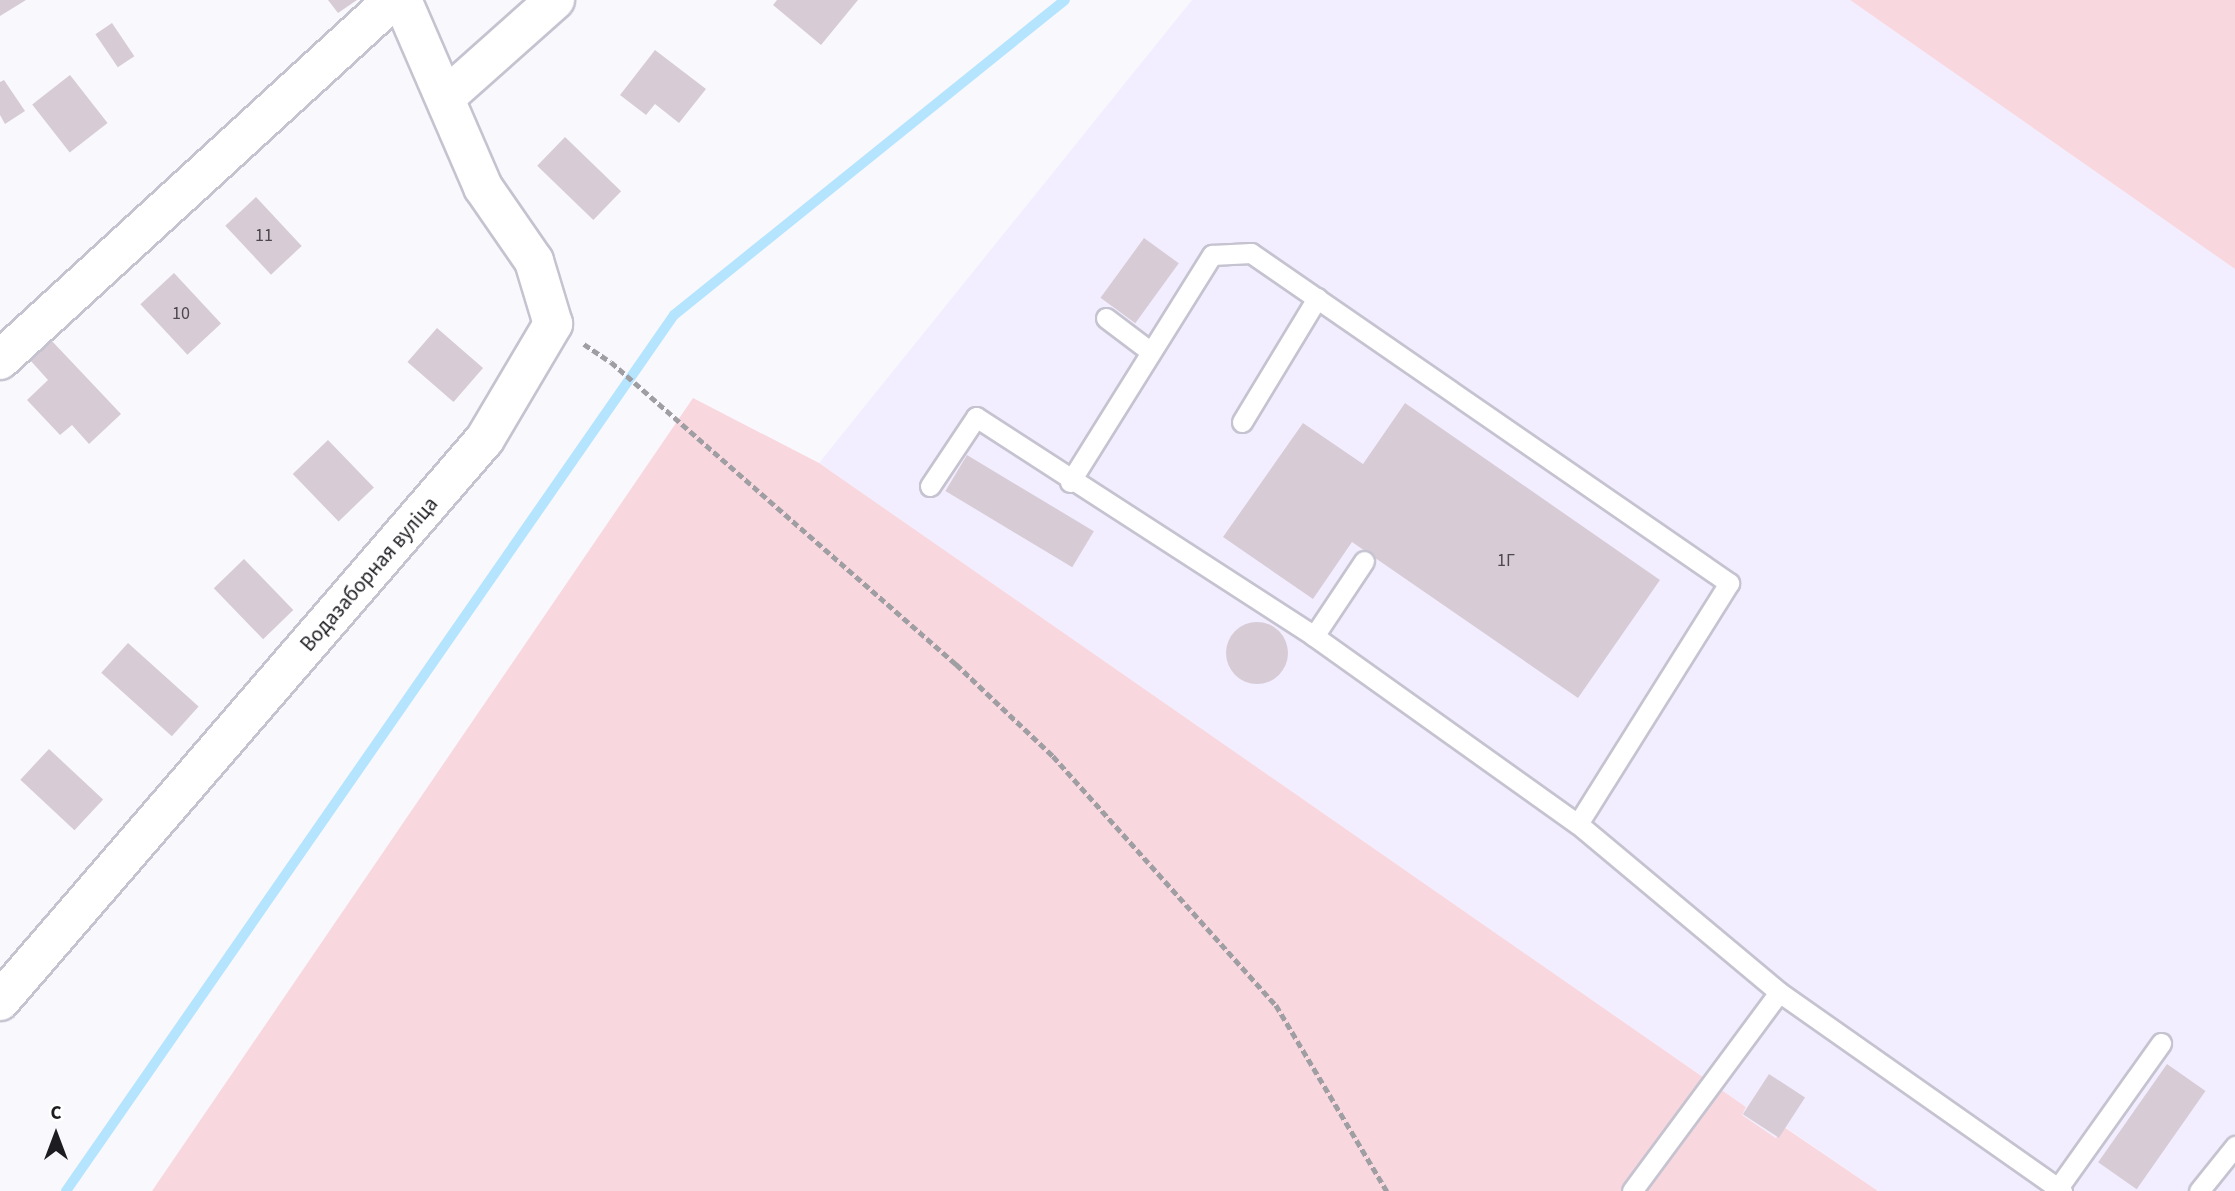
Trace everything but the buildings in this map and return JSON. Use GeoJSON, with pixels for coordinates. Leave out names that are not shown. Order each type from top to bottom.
{"type":"FeatureCollection","features":[{"type":"Feature","properties":{"kind":"street"},"geometry":{"type":"LineString","coordinates":[[0,360],[393,0]]}},
{"type":"Feature","properties":{"kind":"street","name":"Водазаборная вуліца"},"geometry":{"type":"LineString","coordinates":[[0,1001],[485,439],[553,324],[534,261],[483,187],[402,0]]}},
{"type":"Feature","properties":{"kind":"street"},"geometry":{"type":"LineString","coordinates":[[446,97],[555,0]]}},
{"type":"Feature","properties":{"kind":"lane"},"geometry":{"type":"LineString","coordinates":[[1070,482],[1212,255],[1251,253],[1729,583],[1578,824]]}},
{"type":"Feature","properties":{"kind":"lane"},"geometry":{"type":"LineString","coordinates":[[1242,422],[1317,298]]}},
{"type":"Feature","properties":{"kind":"lane"},"geometry":{"type":"LineString","coordinates":[[1106,318],[1151,352]]}},
{"type":"Feature","properties":{"kind":"lane"},"geometry":{"type":"LineString","coordinates":[[930,485],[976,417],[1070,482],[1314,636],[1578,824],[1779,992],[2060,1189],[2161,1043]]}},
{"type":"Feature","properties":{"kind":"lane"},"geometry":{"type":"LineString","coordinates":[[1314,636],[1364,561]]}},
{"type":"Feature","properties":{"kind":"lane"},"geometry":{"type":"LineString","coordinates":[[1632,1191],[1779,992]]}},
{"type":"Feature","properties":{"kind":"lane"},"geometry":{"type":"LineString","coordinates":[[2199,1191],[2235,1146]]}},
{"type":"Feature","properties":{"kind":"path"},"geometry":{"type":"LineString","coordinates":[[611,362],[957,664],[1053,756],[1276,1005],[1387,1191]]}},
{"type":"Feature","properties":{"kind":"shaded area"},"geometry":{"type":"Polygon","coordinates":[[[1192,0],[1850,0],[2235,269],[2235,1191],[1878,1191],[1785,1127],[1777,1138],[1741,1115],[1746,1107],[819,463],[1192,0]]]}},
{"type":"Feature","properties":{"kind":"shaded area"},"geometry":{"type":"Polygon","coordinates":[[[1850,0],[2235,0],[2235,269],[1850,0]]]}},
{"type":"Feature","properties":{"kind":"shaded area"},"geometry":{"type":"Polygon","coordinates":[[[693,398],[819,463],[1746,1107],[1742,1115],[1776,1138],[1784,1127],[1878,1191],[152,1191],[693,398]]]}},
{"type":"Feature","properties":{"kind":"waterway"},"geometry":{"type":"LineString","coordinates":[[66,1191],[674,315],[1065,0]]}}]}
